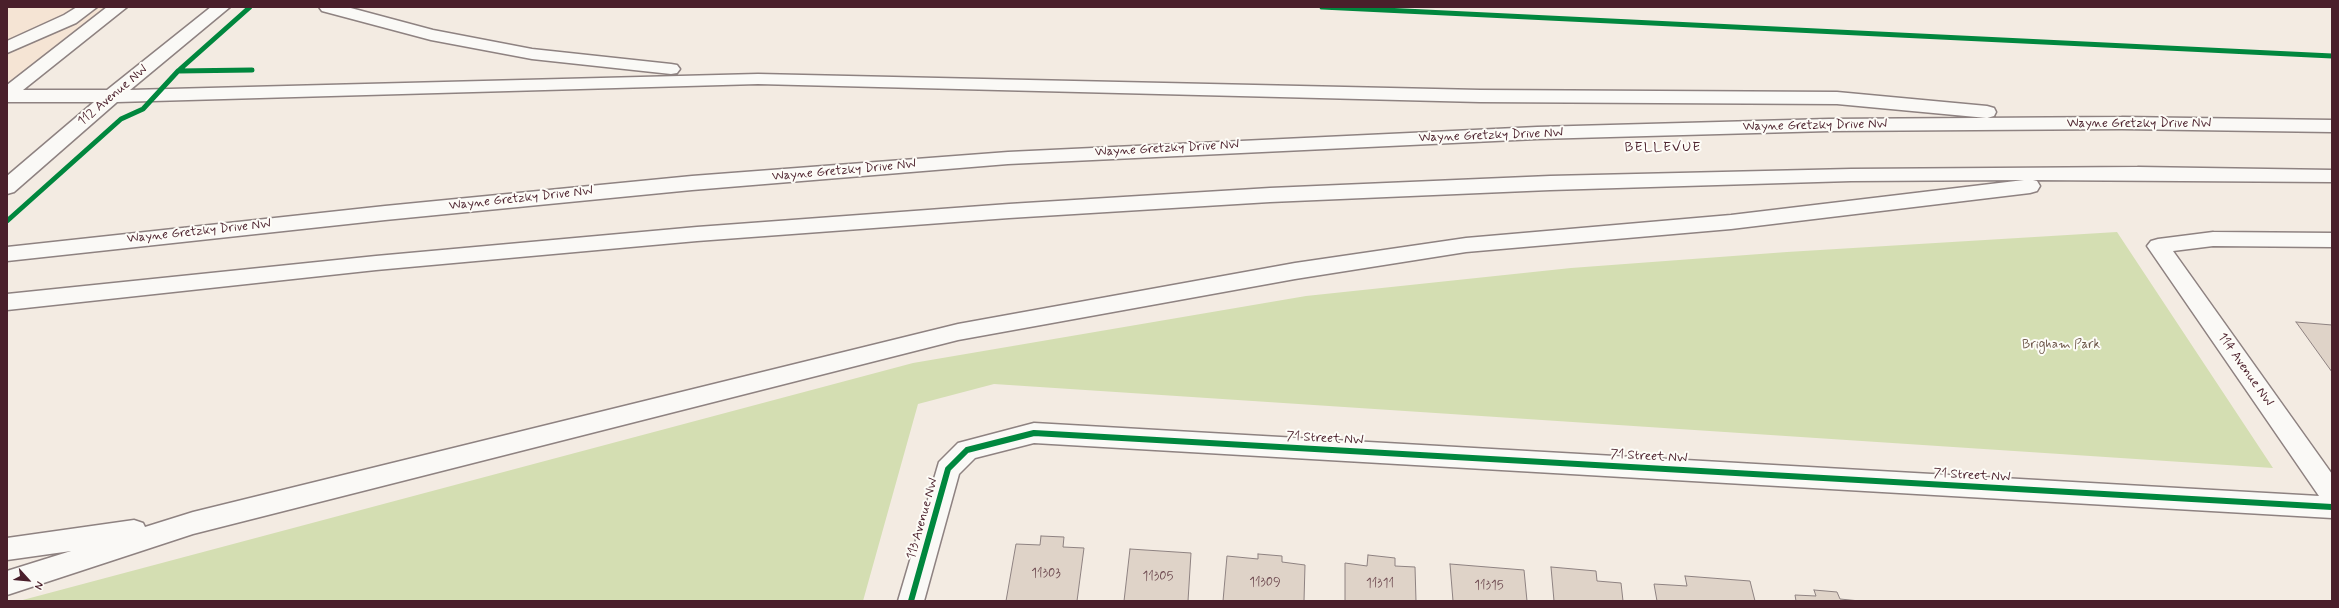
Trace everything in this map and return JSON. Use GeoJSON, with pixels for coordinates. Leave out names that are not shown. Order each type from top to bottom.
{"type":"FeatureCollection","features":[{"type":"Feature","properties":{"kind":"main road"},"geometry":{"type":"LineString","coordinates":[[7,48],[63,22],[88,7]]}},
{"type":"Feature","properties":{"kind":"main road"},"geometry":{"type":"LineString","coordinates":[[7,95],[118,7]]}},
{"type":"Feature","properties":{"kind":"main road","name":"112 Avenue NW"},"geometry":{"type":"LineString","coordinates":[[7,187],[113,95],[221,7]]}},
{"type":"Feature","properties":{"kind":"main road"},"geometry":{"type":"LineString","coordinates":[[328,7],[431,35],[532,54],[758,79]]}},
{"type":"Feature","properties":{"kind":"main road"},"geometry":{"type":"LineString","coordinates":[[7,95],[155,96],[758,79],[1277,92],[1836,98],[2122,123]]}},
{"type":"Feature","properties":{"kind":"main road","name":"Wayne Gretzky Drive NW"},"geometry":{"type":"LineString","coordinates":[[7,254],[369,214],[676,184],[1008,158],[1537,133],[1829,125],[2122,123],[2332,126]]}},
{"type":"Feature","properties":{"kind":"main road"},"geometry":{"type":"LineString","coordinates":[[7,583],[193,523],[958,332],[1287,272],[1466,246],[1731,222],[2138,173]]}},
{"type":"Feature","properties":{"kind":"main road"},"geometry":{"type":"LineString","coordinates":[[7,302],[376,263],[697,234],[1010,211],[1214,199],[1550,183],[1851,176],[2138,173],[2332,176]]}},
{"type":"Feature","properties":{"kind":"main road","name":"114 Avenue NW"},"geometry":{"type":"LineString","coordinates":[[2332,240],[2213,239],[2158,246],[2332,494]]}},
{"type":"Feature","properties":{"kind":"main road","name":"71 Street NW"},"geometry":{"type":"LineString","coordinates":[[966,450],[1034,433],[2332,507]]}},
{"type":"Feature","properties":{"kind":"main road","name":"113 Avenue NW"},"geometry":{"type":"LineString","coordinates":[[911,601],[948,469],[966,450]]}},
{"type":"Feature","properties":{"kind":"main road"},"geometry":{"type":"LineString","coordinates":[[7,549],[193,523]]}},
{"type":"Feature","properties":{"kind":"shaded area"},"geometry":{"type":"Polygon","coordinates":[[[7,7],[121,7],[7,94],[7,7]]]}},
{"type":"Feature","properties":{"kind":"green space","name":"Brigham Park"},"geometry":{"type":"Polygon","coordinates":[[[2117,232],[2273,468],[994,384],[918,404],[863,601],[19,601],[913,363],[1306,296],[1571,268],[1787,252],[2117,232]]]}},
{"type":"Feature","properties":{"kind":"building"},"geometry":{"type":"Polygon","coordinates":[[[2296,322],[2332,325],[2332,372],[2296,322]]]}},
{"type":"Feature","properties":{"kind":"building"},"geometry":{"type":"Polygon","coordinates":[[[1041,536],[1064,537],[1063,547],[1084,548],[1077,601],[1006,601],[1016,544],[1040,545],[1041,536]]]}},
{"type":"Feature","properties":{"kind":"building"},"geometry":{"type":"Polygon","coordinates":[[[1130,549],[1191,553],[1188,601],[1124,601],[1130,549]]]}},
{"type":"Feature","properties":{"kind":"building"},"geometry":{"type":"Polygon","coordinates":[[[1258,554],[1282,556],[1282,562],[1305,565],[1304,601],[1223,601],[1227,556],[1258,559],[1258,554]]]}},
{"type":"Feature","properties":{"kind":"building"},"geometry":{"type":"Polygon","coordinates":[[[1368,555],[1395,558],[1395,566],[1415,567],[1416,601],[1345,601],[1345,563],[1367,566],[1368,555]]]}},
{"type":"Feature","properties":{"kind":"building"},"geometry":{"type":"Polygon","coordinates":[[[1450,564],[1524,570],[1527,601],[1453,601],[1450,564]]]}},
{"type":"Feature","properties":{"kind":"building"},"geometry":{"type":"Polygon","coordinates":[[[1551,567],[1596,571],[1597,581],[1621,583],[1623,601],[1554,601],[1551,567]]]}},
{"type":"Feature","properties":{"kind":"building"},"geometry":{"type":"Polygon","coordinates":[[[1685,576],[1750,581],[1755,601],[1657,601],[1654,584],[1687,586],[1685,576]]]}},
{"type":"Feature","properties":{"kind":"building"},"geometry":{"type":"Polygon","coordinates":[[[1814,590],[1837,592],[1840,599],[1860,601],[1796,601],[1795,595],[1816,596],[1814,590]]]}},
{"type":"Feature","properties":{"kind":"cycle path"},"geometry":{"type":"LineString","coordinates":[[250,7],[178,71],[252,70]]}},
{"type":"Feature","properties":{"kind":"cycle path"},"geometry":{"type":"LineString","coordinates":[[1322,7],[2332,56]]}},
{"type":"Feature","properties":{"kind":"cycle path"},"geometry":{"type":"LineString","coordinates":[[7,221],[121,119],[143,109],[178,71]]}},
{"type":"Feature","properties":{"kind":"cycle path"},"geometry":{"type":"LineString","coordinates":[[911,601],[948,469],[967,450],[1034,433],[2332,507]]}},
{"type":"Feature","properties":{"kind":"district","name":"BELLEVUE"},"geometry":{"type":"Point","coordinates":[1663,148]}}]}
